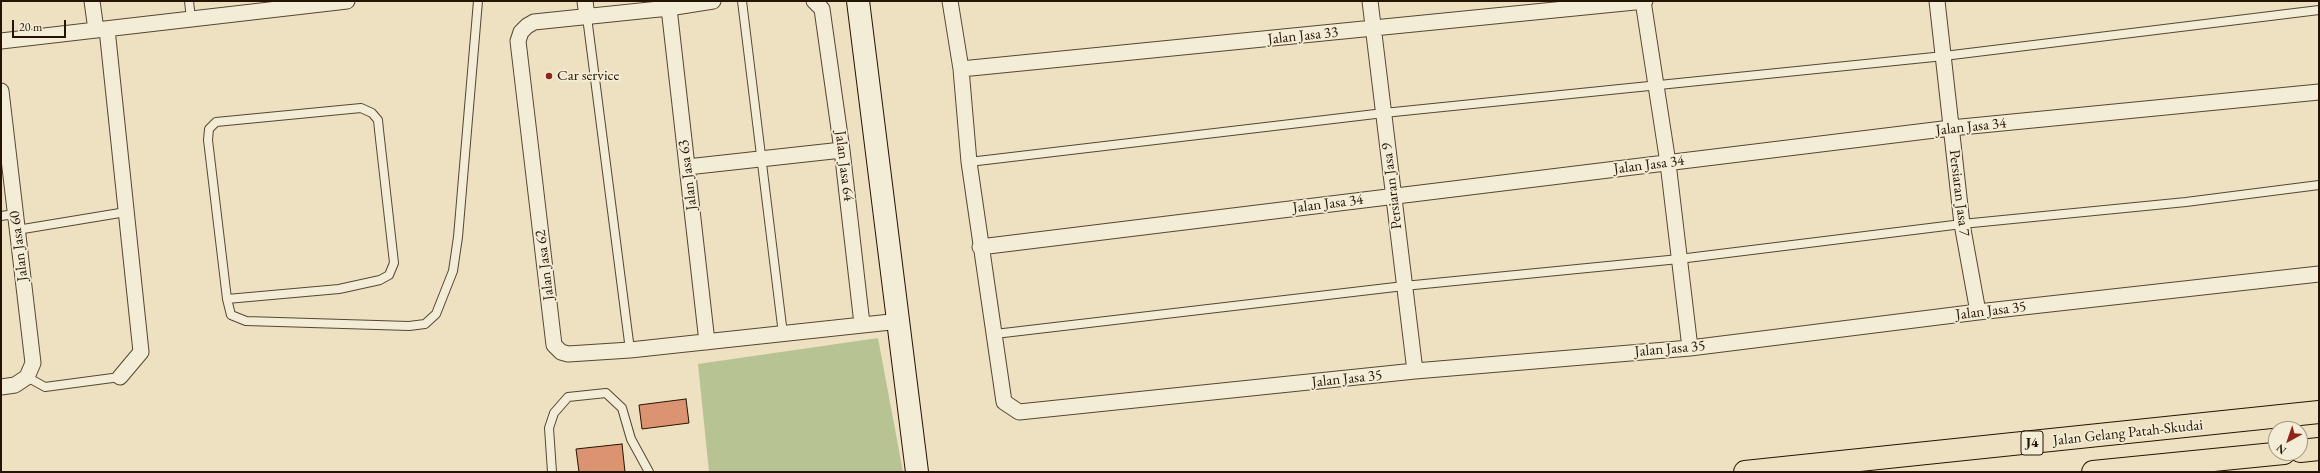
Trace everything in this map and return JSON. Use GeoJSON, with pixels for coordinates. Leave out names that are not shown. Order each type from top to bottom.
{"type":"FeatureCollection","features":[{"type":"Feature","properties":{"kind":"main road","name":"Jalan Gelang Patah-Skudai"},"geometry":{"type":"LineString","coordinates":[[1745,472],[2319,412]]}},
{"type":"Feature","properties":{"kind":"main road"},"geometry":{"type":"LineString","coordinates":[[2308,451],[2319,450]]}},
{"type":"Feature","properties":{"kind":"main road"},"geometry":{"type":"LineString","coordinates":[[2093,472],[2268,455]]}},
{"type":"Feature","properties":{"kind":"street"},"geometry":{"type":"LineString","coordinates":[[92,1],[101,29],[126,212],[141,352],[120,377]]}},
{"type":"Feature","properties":{"kind":"street"},"geometry":{"type":"LineString","coordinates":[[1,41],[192,19],[296,4],[347,1]]}},
{"type":"Feature","properties":{"kind":"street"},"geometry":{"type":"LineString","coordinates":[[585,1],[588,17]]}},
{"type":"Feature","properties":{"kind":"street","name":"Jalan Jasa 62"},"geometry":{"type":"LineString","coordinates":[[713,1],[669,8],[534,22],[521,32],[518,41],[554,345],[561,352],[568,354],[630,350],[900,321]]}},
{"type":"Feature","properties":{"kind":"street"},"geometry":{"type":"LineString","coordinates":[[858,1],[900,321],[917,472]]}},
{"type":"Feature","properties":{"kind":"street"},"geometry":{"type":"LineString","coordinates":[[950,1],[960,69],[969,162],[980,247],[995,334]]}},
{"type":"Feature","properties":{"kind":"street","name":"Persiaran Jasa 9"},"geometry":{"type":"LineString","coordinates":[[1370,1],[1415,372]]}},
{"type":"Feature","properties":{"kind":"street"},"geometry":{"type":"LineString","coordinates":[[1644,1],[1668,163],[1690,348]]}},
{"type":"Feature","properties":{"kind":"street","name":"Jalan Jasa 33"},"geometry":{"type":"LineString","coordinates":[[960,69],[1644,1]]}},
{"type":"Feature","properties":{"kind":"street","name":"Persiaran Jasa 7"},"geometry":{"type":"LineString","coordinates":[[1937,1],[1962,224],[1978,312]]}},
{"type":"Feature","properties":{"kind":"street","name":"Jalan Jasa 64"},"geometry":{"type":"LineString","coordinates":[[818,5],[842,150],[862,324]]}},
{"type":"Feature","properties":{"kind":"street","name":"Jalan Jasa 63"},"geometry":{"type":"LineString","coordinates":[[669,8],[707,342]]}},
{"type":"Feature","properties":{"kind":"street","name":"Jalan Jasa 60"},"geometry":{"type":"LineString","coordinates":[[1,91],[8,215],[17,230],[33,363],[27,377]]}},
{"type":"Feature","properties":{"kind":"street","name":"Jalan Jasa 34"},"geometry":{"type":"LineString","coordinates":[[980,247],[1951,128],[2319,92]]}},
{"type":"Feature","properties":{"kind":"street"},"geometry":{"type":"LineString","coordinates":[[687,167],[842,150]]}},
{"type":"Feature","properties":{"kind":"street","name":"Jalan Jasa 35"},"geometry":{"type":"LineString","coordinates":[[995,334],[1004,402],[1019,412],[1415,372],[1690,348],[1978,312],[2319,274]]}},
{"type":"Feature","properties":{"kind":"street"},"geometry":{"type":"LineString","coordinates":[[1,387],[15,385],[27,377]]}},
{"type":"Feature","properties":{"kind":"lane"},"geometry":{"type":"LineString","coordinates":[[189,1],[192,19]]}},
{"type":"Feature","properties":{"kind":"lane"},"geometry":{"type":"LineString","coordinates":[[227,299],[339,289],[380,280],[389,275],[394,263],[378,120],[372,113],[361,108],[216,122],[209,128],[208,140],[227,299],[231,315],[246,321],[409,326],[425,324],[436,314],[453,271],[458,237],[478,1]]}},
{"type":"Feature","properties":{"kind":"lane"},"geometry":{"type":"LineString","coordinates":[[742,1],[784,334]]}},
{"type":"Feature","properties":{"kind":"lane"},"geometry":{"type":"LineString","coordinates":[[969,162],[1384,114],[1657,87],[1944,56],[2319,10]]}},
{"type":"Feature","properties":{"kind":"lane"},"geometry":{"type":"LineString","coordinates":[[588,17],[630,350]]}},
{"type":"Feature","properties":{"kind":"lane"},"geometry":{"type":"LineString","coordinates":[[995,334],[1404,286],[1679,259],[1962,224],[2186,202],[2319,185]]}},
{"type":"Feature","properties":{"kind":"lane"},"geometry":{"type":"LineString","coordinates":[[17,230],[126,212]]}},
{"type":"Feature","properties":{"kind":"lane"},"geometry":{"type":"LineString","coordinates":[[27,377],[45,386],[120,377]]}},
{"type":"Feature","properties":{"kind":"lane"},"geometry":{"type":"LineString","coordinates":[[552,472],[549,428],[554,413],[568,397],[606,393],[622,408],[631,439],[649,472]]}},
{"type":"Feature","properties":{"kind":"green space"},"geometry":{"type":"Polygon","coordinates":[[[878,338],[903,472],[709,472],[698,364],[878,338]]]}},
{"type":"Feature","properties":{"kind":"building"},"geometry":{"type":"Polygon","coordinates":[[[686,399],[689,423],[642,429],[639,405],[686,399]]]}},
{"type":"Feature","properties":{"kind":"building"},"geometry":{"type":"Polygon","coordinates":[[[622,444],[625,472],[579,472],[576,449],[622,444]]]}},
{"type":"Feature","properties":{"kind":"place","name":"Car service"},"geometry":{"type":"Point","coordinates":[549,76]}}]}
